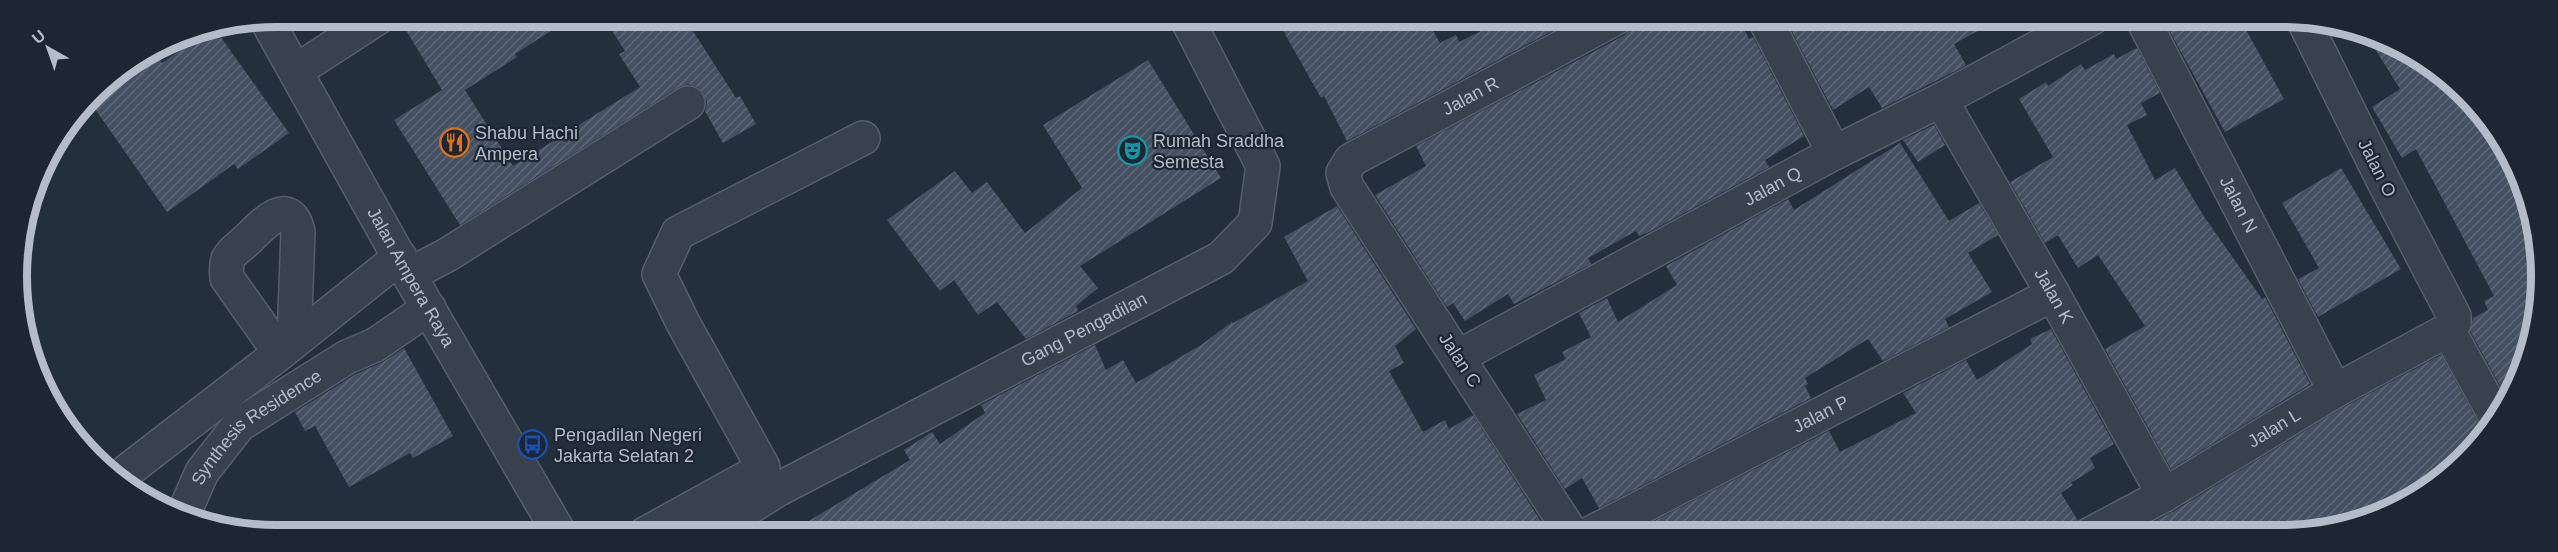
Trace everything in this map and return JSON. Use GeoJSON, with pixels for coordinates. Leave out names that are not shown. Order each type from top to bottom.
{"type":"FeatureCollection","features":[{"type":"Feature","properties":{"kind":"street","name":"Jalan Ampera Raya"},"geometry":{"type":"LineString","coordinates":[[271,27],[415,284],[555,525]]}},
{"type":"Feature","properties":{"kind":"street"},"geometry":{"type":"LineString","coordinates":[[296,71],[364,27]]}},
{"type":"Feature","properties":{"kind":"street","name":"Gang Pengadilan"},"geometry":{"type":"LineString","coordinates":[[721,525],[777,490],[1221,258],[1256,223],[1263,166],[1191,27]]}},
{"type":"Feature","properties":{"kind":"street","name":"Jalan R"},"geometry":{"type":"LineString","coordinates":[[1347,187],[1343,173],[1351,160],[1599,27]]}},
{"type":"Feature","properties":{"kind":"street"},"geometry":{"type":"LineString","coordinates":[[1769,27],[1834,153]]}},
{"type":"Feature","properties":{"kind":"street","name":"Jalan Q"},"geometry":{"type":"LineString","coordinates":[[1458,357],[1834,153],[1941,100],[2075,27]]}},
{"type":"Feature","properties":{"kind":"street","name":"Jalan N"},"geometry":{"type":"LineString","coordinates":[[2147,27],[2335,391]]}},
{"type":"Feature","properties":{"kind":"street","name":"Jalan O"},"geometry":{"type":"LineString","coordinates":[[2308,29],[2492,409]]}},
{"type":"Feature","properties":{"kind":"street","name":"Jalan K"},"geometry":{"type":"LineString","coordinates":[[1941,100],[2053,294],[2164,495]]}},
{"type":"Feature","properties":{"kind":"street"},"geometry":{"type":"LineString","coordinates":[[124,474],[287,347],[415,284],[447,255],[688,103]]}},
{"type":"Feature","properties":{"kind":"street"},"geometry":{"type":"LineString","coordinates":[[661,525],[763,467],[683,323],[659,274],[678,233],[863,138]]}},
{"type":"Feature","properties":{"kind":"street","name":"Jalan C"},"geometry":{"type":"LineString","coordinates":[[1347,187],[1566,525]]}},
{"type":"Feature","properties":{"kind":"street","name":"Synthesis Residence"},"geometry":{"type":"LineString","coordinates":[[186,508],[202,472],[239,424],[347,357],[415,284]]}},
{"type":"Feature","properties":{"kind":"street","name":"Jalan P"},"geometry":{"type":"LineString","coordinates":[[1606,525],[2053,294]]}},
{"type":"Feature","properties":{"kind":"street","name":"Jalan L"},"geometry":{"type":"LineString","coordinates":[[2108,525],[2164,495],[2451,323]]}},
{"type":"Feature","properties":{"kind":"building"},"geometry":{"type":"Polygon","coordinates":[[[404,27],[557,27],[515,54],[517,57],[465,90],[513,166],[640,87],[619,54],[625,51],[609,27],[690,27],[736,98],[740,96],[756,124],[723,143],[705,111],[707,102],[703,93],[697,87],[688,84],[679,87],[460,225],[394,120],[442,90],[404,27]]]}},
{"type":"Feature","properties":{"kind":"building"},"geometry":{"type":"Polygon","coordinates":[[[1281,27],[1431,27],[1440,43],[1456,35],[1459,42],[1489,27],[1559,27],[1347,141],[1324,96],[1321,98],[1281,27]]]}},
{"type":"Feature","properties":{"kind":"building"},"geometry":{"type":"Polygon","coordinates":[[[1632,27],[1743,27],[1749,39],[1753,37],[1804,136],[1765,160],[1769,167],[1647,233],[1639,236],[1636,231],[1588,258],[1591,264],[1514,304],[1508,294],[1465,321],[1453,303],[1447,307],[1375,195],[1426,166],[1416,146],[1625,35],[1632,27]]]}},
{"type":"Feature","properties":{"kind":"building"},"geometry":{"type":"Polygon","coordinates":[[[1790,27],[1985,27],[1954,44],[1966,65],[1961,68],[1882,108],[1869,87],[1833,110],[1790,27]]]}},
{"type":"Feature","properties":{"kind":"building"},"geometry":{"type":"Polygon","coordinates":[[[2167,27],[2244,27],[2284,99],[2225,132],[2167,27]]]}},
{"type":"Feature","properties":{"kind":"building"},"geometry":{"type":"Polygon","coordinates":[[[218,34],[289,133],[238,169],[234,164],[167,212],[94,107],[159,59],[162,63],[193,41],[218,34]]]}},
{"type":"Feature","properties":{"kind":"building"},"geometry":{"type":"Polygon","coordinates":[[[2372,44],[2406,60],[2434,78],[2458,100],[2480,124],[2498,152],[2518,196],[2529,243],[2531,276],[2529,309],[2518,356],[2503,390],[2470,331],[2473,318],[2488,310],[2484,301],[2494,296],[2416,149],[2402,158],[2372,107],[2400,89],[2372,44]]]}},
{"type":"Feature","properties":{"kind":"building"},"geometry":{"type":"Polygon","coordinates":[[[2137,48],[2160,93],[2141,103],[2147,115],[2127,125],[2155,180],[2175,168],[2203,215],[2262,299],[2265,297],[2310,384],[2171,469],[2105,349],[2145,326],[2098,255],[2078,268],[2058,235],[2045,243],[2010,182],[2053,157],[2019,99],[2046,82],[2048,86],[2081,64],[2085,70],[2114,54],[2116,59],[2137,48]]]}},
{"type":"Feature","properties":{"kind":"building"},"geometry":{"type":"Polygon","coordinates":[[[1148,60],[1221,178],[1080,266],[1098,288],[1076,306],[1078,311],[1026,339],[997,302],[978,315],[954,280],[940,291],[887,220],[955,171],[972,193],[987,182],[1025,233],[1082,188],[1043,125],[1148,60]]]}},
{"type":"Feature","properties":{"kind":"building"},"geometry":{"type":"Polygon","coordinates":[[[1934,125],[1945,145],[1918,162],[1903,140],[1934,125]]]}},
{"type":"Feature","properties":{"kind":"building"},"geometry":{"type":"Polygon","coordinates":[[[1900,143],[1949,221],[1979,203],[1998,235],[1968,253],[1992,292],[1945,319],[1949,327],[1883,361],[1868,339],[1805,378],[1808,384],[1805,386],[1811,398],[1599,508],[1582,478],[1565,489],[1517,414],[1546,400],[1534,375],[1566,359],[1562,352],[1591,337],[1579,313],[1607,298],[1618,322],[1677,285],[1666,266],[1788,199],[1794,210],[1900,143]]]}},
{"type":"Feature","properties":{"kind":"building"},"geometry":{"type":"Polygon","coordinates":[[[2341,168],[2401,269],[2318,317],[2298,279],[2319,268],[2282,203],[2341,168]]]}},
{"type":"Feature","properties":{"kind":"building"},"geometry":{"type":"Polygon","coordinates":[[[1337,206],[1416,329],[1395,346],[1404,363],[1389,371],[1423,432],[1445,420],[1449,429],[1473,415],[1543,525],[802,525],[910,460],[904,450],[932,432],[940,444],[985,413],[981,405],[1095,345],[1106,370],[1123,360],[1136,383],[1201,345],[1232,322],[1308,281],[1284,237],[1337,206]]]}},
{"type":"Feature","properties":{"kind":"building"},"geometry":{"type":"Polygon","coordinates":[[[2051,329],[2114,444],[2090,458],[2095,468],[2071,483],[2073,485],[2061,493],[2078,521],[2074,525],[1646,525],[1829,431],[1840,452],[1916,413],[1903,393],[1966,360],[1977,380],[2032,344],[2030,339],[2051,329]]]}},
{"type":"Feature","properties":{"kind":"building"},"geometry":{"type":"Polygon","coordinates":[[[404,348],[453,436],[413,458],[410,453],[349,487],[315,426],[305,431],[295,412],[356,374],[383,362],[404,348]]]}},
{"type":"Feature","properties":{"kind":"building"},"geometry":{"type":"Polygon","coordinates":[[[2441,355],[2481,427],[2434,474],[2392,499],[2346,517],[2315,523],[2282,525],[2148,525],[2174,511],[2344,407],[2441,355]]]}},
{"type":"Feature","properties":{"kind":"place","name":"Shabu Hachi Ampera"},"geometry":{"type":"Point","coordinates":[454,143]}},
{"type":"Feature","properties":{"kind":"place","name":"Rumah Sraddha Semesta"},"geometry":{"type":"Point","coordinates":[1132,151]}},
{"type":"Feature","properties":{"kind":"place","name":"Pengadilan Negeri Jakarta Selatan 2"},"geometry":{"type":"Point","coordinates":[533,445]}}]}
